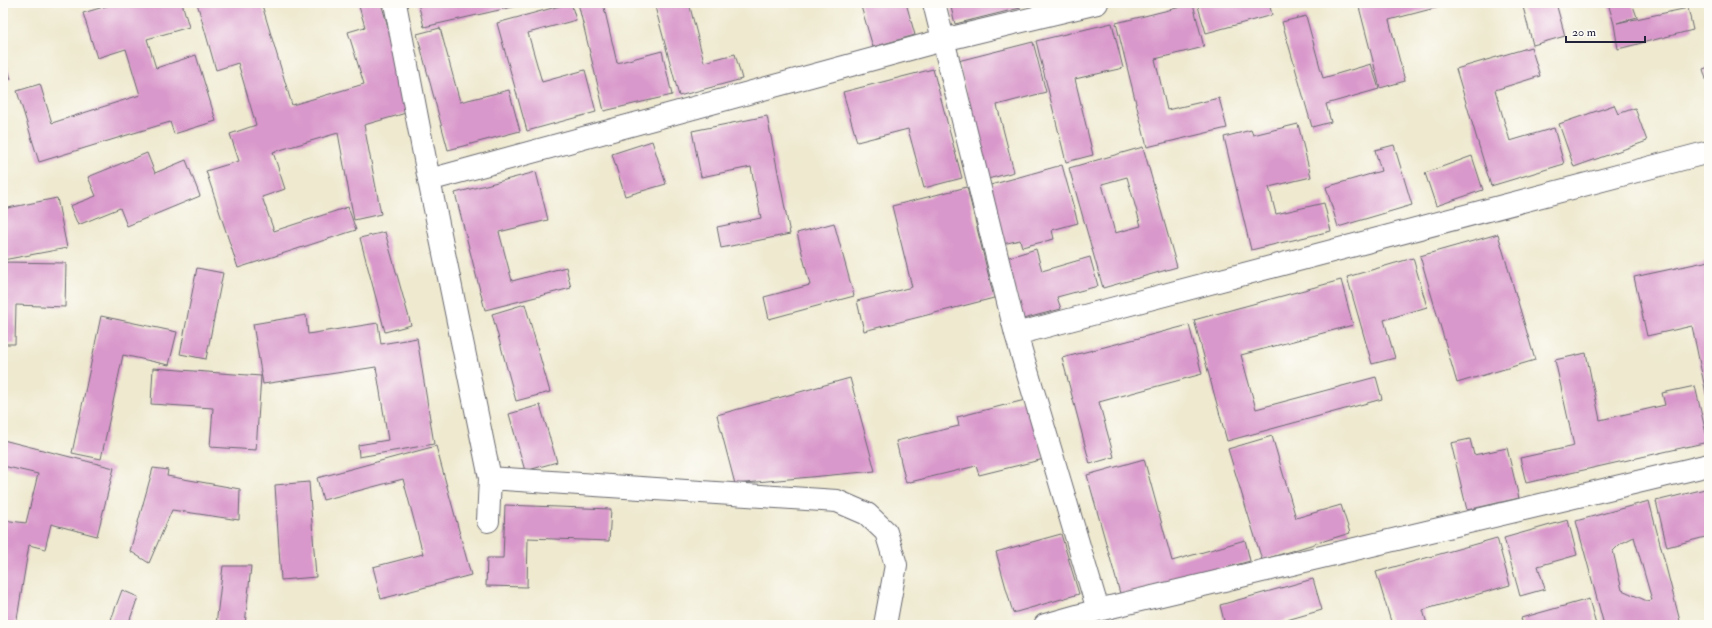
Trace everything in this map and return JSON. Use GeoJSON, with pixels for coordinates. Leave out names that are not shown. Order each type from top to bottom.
{"type":"FeatureCollection","features":[{"type":"Feature","properties":{"kind":"street"},"geometry":{"type":"LineString","coordinates":[[395,3],[428,180],[490,478],[488,521]]}},
{"type":"Feature","properties":{"kind":"street"},"geometry":{"type":"LineString","coordinates":[[934,3],[1016,334],[1098,610]]}},
{"type":"Feature","properties":{"kind":"street"},"geometry":{"type":"LineString","coordinates":[[428,180],[943,40],[1097,3]]}},
{"type":"Feature","properties":{"kind":"street"},"geometry":{"type":"LineString","coordinates":[[1016,334],[1709,152]]}},
{"type":"Feature","properties":{"kind":"street"},"geometry":{"type":"LineString","coordinates":[[1045,625],[1098,610],[1709,465]]}},
{"type":"Feature","properties":{"kind":"street"},"geometry":{"type":"LineString","coordinates":[[490,478],[837,501],[867,514],[886,532],[896,565],[885,625]]}},
{"type":"Feature","properties":{"kind":"building"},"geometry":{"type":"Polygon","coordinates":[[[117,3],[182,3],[189,27],[147,39],[156,68],[196,55],[216,121],[174,134],[170,122],[39,162],[17,91],[40,84],[52,123],[140,95],[126,49],[97,58],[83,13],[117,3]]]}},
{"type":"Feature","properties":{"kind":"building"},"geometry":{"type":"Polygon","coordinates":[[[197,3],[268,3],[262,5],[292,105],[364,84],[348,32],[365,27],[358,3],[381,3],[413,111],[364,125],[381,214],[354,220],[338,133],[273,152],[285,189],[262,197],[274,231],[348,207],[356,230],[238,268],[206,171],[239,161],[230,134],[256,125],[238,63],[216,70],[197,3]]]}},
{"type":"Feature","properties":{"kind":"building"},"geometry":{"type":"Polygon","coordinates":[[[418,3],[526,3],[526,4],[424,27],[418,3]]]}},
{"type":"Feature","properties":{"kind":"building"},"geometry":{"type":"Polygon","coordinates":[[[571,3],[576,20],[528,33],[542,82],[585,70],[596,112],[527,131],[497,23],[571,3]]]}},
{"type":"Feature","properties":{"kind":"building"},"geometry":{"type":"Polygon","coordinates":[[[578,3],[603,3],[617,63],[662,51],[672,95],[604,111],[578,3]]]}},
{"type":"Feature","properties":{"kind":"building"},"geometry":{"type":"Polygon","coordinates":[[[654,3],[689,3],[704,62],[735,54],[742,79],[679,96],[654,3]]]}},
{"type":"Feature","properties":{"kind":"building"},"geometry":{"type":"Polygon","coordinates":[[[860,3],[906,3],[915,35],[873,47],[860,3]]]}},
{"type":"Feature","properties":{"kind":"building"},"geometry":{"type":"Polygon","coordinates":[[[950,3],[1019,3],[1020,8],[955,24],[950,3]]]}},
{"type":"Feature","properties":{"kind":"building"},"geometry":{"type":"Polygon","coordinates":[[[1197,3],[1269,3],[1272,15],[1206,33],[1197,3]]]}},
{"type":"Feature","properties":{"kind":"building"},"geometry":{"type":"Polygon","coordinates":[[[1358,3],[1438,3],[1439,7],[1389,20],[1405,81],[1380,88],[1358,3]]]}},
{"type":"Feature","properties":{"kind":"building"},"geometry":{"type":"Polygon","coordinates":[[[1522,3],[1556,3],[1565,36],[1533,45],[1522,3]]]}},
{"type":"Feature","properties":{"kind":"building"},"geometry":{"type":"Polygon","coordinates":[[[1608,3],[1632,3],[1637,17],[1617,23],[1688,8],[1693,30],[1618,49],[1614,24],[1608,3]]]}},
{"type":"Feature","properties":{"kind":"building"},"geometry":{"type":"Polygon","coordinates":[[[1193,4],[1204,47],[1155,59],[1167,110],[1219,98],[1227,128],[1147,147],[1116,23],[1193,4]]]}},
{"type":"Feature","properties":{"kind":"building"},"geometry":{"type":"Polygon","coordinates":[[[1306,16],[1323,78],[1371,64],[1379,89],[1326,104],[1331,122],[1312,127],[1282,22],[1306,16]]]}},
{"type":"Feature","properties":{"kind":"building"},"geometry":{"type":"Polygon","coordinates":[[[1112,23],[1123,68],[1075,79],[1093,155],[1066,162],[1036,41],[1112,23]]]}},
{"type":"Feature","properties":{"kind":"building"},"geometry":{"type":"Polygon","coordinates":[[[440,28],[460,102],[509,90],[520,131],[448,150],[417,34],[440,28]]]}},
{"type":"Feature","properties":{"kind":"building"},"geometry":{"type":"Polygon","coordinates":[[[1033,42],[1046,92],[997,105],[1014,172],[988,179],[958,61],[1033,42]]]}},
{"type":"Feature","properties":{"kind":"building"},"geometry":{"type":"Polygon","coordinates":[[[1531,47],[1540,76],[1495,90],[1510,141],[1554,128],[1564,164],[1491,186],[1456,69],[1531,47]]]}},
{"type":"Feature","properties":{"kind":"building"},"geometry":{"type":"Polygon","coordinates":[[[3,54],[11,79],[3,81],[3,54]]]}},
{"type":"Feature","properties":{"kind":"building"},"geometry":{"type":"Polygon","coordinates":[[[1709,67],[1709,89],[1703,69],[1709,67]]]}},
{"type":"Feature","properties":{"kind":"building"},"geometry":{"type":"Polygon","coordinates":[[[933,69],[962,178],[924,188],[908,129],[857,142],[843,92],[933,69]]]}},
{"type":"Feature","properties":{"kind":"building"},"geometry":{"type":"Polygon","coordinates":[[[1614,105],[1618,114],[1635,108],[1647,141],[1574,167],[1559,124],[1614,105]]]}},
{"type":"Feature","properties":{"kind":"building"},"geometry":{"type":"Polygon","coordinates":[[[767,116],[790,234],[721,248],[717,227],[761,218],[751,167],[701,177],[692,131],[767,116]]]}},
{"type":"Feature","properties":{"kind":"building"},"geometry":{"type":"Polygon","coordinates":[[[1298,124],[1311,177],[1269,187],[1276,214],[1324,203],[1331,231],[1251,250],[1224,137],[1251,130],[1253,135],[1298,124]]]}},
{"type":"Feature","properties":{"kind":"building"},"geometry":{"type":"Polygon","coordinates":[[[652,141],[666,184],[625,196],[612,154],[652,141]]]}},
{"type":"Feature","properties":{"kind":"building"},"geometry":{"type":"Polygon","coordinates":[[[1394,145],[1412,205],[1338,227],[1326,187],[1381,171],[1375,150],[1394,145]]]}},
{"type":"Feature","properties":{"kind":"building"},"geometry":{"type":"Polygon","coordinates":[[[1143,147],[1177,267],[1103,288],[1069,168],[1143,147]],[[1127,177],[1102,184],[1115,233],[1141,226],[1127,177]]]}},
{"type":"Feature","properties":{"kind":"building"},"geometry":{"type":"Polygon","coordinates":[[[147,153],[155,173],[186,160],[200,196],[127,226],[120,208],[78,225],[70,206],[96,196],[88,177],[147,153]]]}},
{"type":"Feature","properties":{"kind":"building"},"geometry":{"type":"Polygon","coordinates":[[[1472,156],[1483,190],[1436,206],[1425,173],[1472,156]]]}},
{"type":"Feature","properties":{"kind":"building"},"geometry":{"type":"Polygon","coordinates":[[[1062,165],[1078,223],[1052,230],[1054,239],[1022,247],[1020,240],[1003,244],[987,186],[1062,165]]]}},
{"type":"Feature","properties":{"kind":"building"},"geometry":{"type":"Polygon","coordinates":[[[536,172],[548,220],[499,232],[512,281],[566,267],[571,288],[485,310],[455,193],[536,172]]]}},
{"type":"Feature","properties":{"kind":"building"},"geometry":{"type":"Polygon","coordinates":[[[967,187],[994,298],[864,331],[857,301],[912,287],[892,206],[967,187]]]}},
{"type":"Feature","properties":{"kind":"building"},"geometry":{"type":"Polygon","coordinates":[[[57,198],[67,248],[3,260],[3,209],[57,198]]]}},
{"type":"Feature","properties":{"kind":"building"},"geometry":{"type":"Polygon","coordinates":[[[834,223],[854,296],[769,319],[764,297],[810,285],[797,233],[834,223]]]}},
{"type":"Feature","properties":{"kind":"building"},"geometry":{"type":"Polygon","coordinates":[[[385,232],[411,325],[385,332],[360,238],[385,232]]]}},
{"type":"Feature","properties":{"kind":"building"},"geometry":{"type":"Polygon","coordinates":[[[1498,234],[1535,360],[1457,383],[1420,256],[1498,234]]]}},
{"type":"Feature","properties":{"kind":"building"},"geometry":{"type":"Polygon","coordinates":[[[1036,249],[1042,271],[1090,257],[1098,286],[1057,297],[1061,309],[1023,319],[1006,258],[1036,249]]]}},
{"type":"Feature","properties":{"kind":"building"},"geometry":{"type":"Polygon","coordinates":[[[1413,258],[1427,307],[1384,320],[1395,358],[1372,364],[1347,277],[1413,258]]]}},
{"type":"Feature","properties":{"kind":"building"},"geometry":{"type":"Polygon","coordinates":[[[1709,261],[1708,403],[1692,326],[1647,336],[1634,277],[1709,261]]]}},
{"type":"Feature","properties":{"kind":"building"},"geometry":{"type":"Polygon","coordinates":[[[3,262],[66,263],[65,307],[16,305],[15,344],[3,344],[3,262]]]}},
{"type":"Feature","properties":{"kind":"building"},"geometry":{"type":"Polygon","coordinates":[[[197,268],[223,273],[206,359],[180,354],[197,268]]]}},
{"type":"Feature","properties":{"kind":"building"},"geometry":{"type":"Polygon","coordinates":[[[1341,280],[1353,325],[1241,355],[1256,409],[1376,377],[1382,399],[1227,441],[1194,320],[1341,280]]]}},
{"type":"Feature","properties":{"kind":"building"},"geometry":{"type":"Polygon","coordinates":[[[525,304],[550,392],[516,401],[492,314],[525,304]]]}},
{"type":"Feature","properties":{"kind":"building"},"geometry":{"type":"Polygon","coordinates":[[[306,315],[308,334],[378,323],[381,344],[417,338],[434,444],[359,457],[358,445],[388,440],[376,367],[263,384],[253,324],[306,315]]]}},
{"type":"Feature","properties":{"kind":"building"},"geometry":{"type":"Polygon","coordinates":[[[101,316],[177,332],[169,365],[123,355],[101,459],[72,453],[101,316]]]}},
{"type":"Feature","properties":{"kind":"building"},"geometry":{"type":"Polygon","coordinates":[[[1189,325],[1202,374],[1099,402],[1114,457],[1090,464],[1062,358],[1189,325]]]}},
{"type":"Feature","properties":{"kind":"building"},"geometry":{"type":"Polygon","coordinates":[[[1586,353],[1600,420],[1665,405],[1662,393],[1695,386],[1708,442],[1526,483],[1520,458],[1574,446],[1555,360],[1586,353]]]}},
{"type":"Feature","properties":{"kind":"building"},"geometry":{"type":"Polygon","coordinates":[[[153,368],[261,376],[256,450],[210,447],[213,408],[151,404],[153,368]]]}},
{"type":"Feature","properties":{"kind":"building"},"geometry":{"type":"Polygon","coordinates":[[[850,378],[875,471],[735,484],[717,415],[850,378]]]}},
{"type":"Feature","properties":{"kind":"building"},"geometry":{"type":"Polygon","coordinates":[[[1029,399],[1044,459],[979,475],[976,466],[906,483],[896,441],[959,426],[957,417],[1029,399]]]}},
{"type":"Feature","properties":{"kind":"building"},"geometry":{"type":"Polygon","coordinates":[[[540,405],[557,462],[525,471],[509,414],[540,405]]]}},
{"type":"Feature","properties":{"kind":"building"},"geometry":{"type":"Polygon","coordinates":[[[1272,436],[1296,518],[1341,505],[1350,533],[1262,560],[1228,449],[1272,436]]]}},
{"type":"Feature","properties":{"kind":"building"},"geometry":{"type":"Polygon","coordinates":[[[1470,439],[1474,455],[1507,448],[1519,498],[1467,510],[1451,443],[1470,439]]]}},
{"type":"Feature","properties":{"kind":"building"},"geometry":{"type":"Polygon","coordinates":[[[3,440],[114,468],[97,536],[51,524],[45,549],[29,545],[16,625],[3,625],[3,520],[26,523],[38,474],[3,466],[3,440]]]}},
{"type":"Feature","properties":{"kind":"building"},"geometry":{"type":"Polygon","coordinates":[[[436,446],[471,575],[381,599],[373,567],[423,554],[403,479],[323,500],[317,478],[436,446]]]}},
{"type":"Feature","properties":{"kind":"building"},"geometry":{"type":"Polygon","coordinates":[[[1144,459],[1172,561],[1245,540],[1250,561],[1121,597],[1087,475],[1144,459]]]}},
{"type":"Feature","properties":{"kind":"building"},"geometry":{"type":"Polygon","coordinates":[[[153,468],[168,470],[167,476],[240,489],[239,520],[172,510],[149,563],[130,551],[153,468]]]}},
{"type":"Feature","properties":{"kind":"building"},"geometry":{"type":"Polygon","coordinates":[[[309,482],[316,577],[281,580],[275,485],[309,482]]]}},
{"type":"Feature","properties":{"kind":"building"},"geometry":{"type":"Polygon","coordinates":[[[1709,488],[1709,536],[1667,547],[1656,501],[1709,488]]]}},
{"type":"Feature","properties":{"kind":"building"},"geometry":{"type":"Polygon","coordinates":[[[1649,501],[1681,625],[1604,625],[1576,521],[1649,501]],[[1634,537],[1620,544],[1613,551],[1622,590],[1647,601],[1652,600],[1634,537]]]}},
{"type":"Feature","properties":{"kind":"building"},"geometry":{"type":"Polygon","coordinates":[[[505,505],[611,509],[609,541],[528,538],[527,587],[486,586],[487,558],[503,558],[505,505]]]}},
{"type":"Feature","properties":{"kind":"building"},"geometry":{"type":"Polygon","coordinates":[[[1568,520],[1577,555],[1538,566],[1545,589],[1520,596],[1504,538],[1568,520]]]}},
{"type":"Feature","properties":{"kind":"building"},"geometry":{"type":"Polygon","coordinates":[[[1061,534],[1079,594],[1013,613],[996,552],[1061,534]]]}},
{"type":"Feature","properties":{"kind":"building"},"geometry":{"type":"Polygon","coordinates":[[[1497,538],[1510,585],[1423,610],[1427,624],[1392,625],[1376,572],[1497,538]]]}},
{"type":"Feature","properties":{"kind":"building"},"geometry":{"type":"Polygon","coordinates":[[[223,566],[251,566],[245,625],[216,625],[223,566]]]}},
{"type":"Feature","properties":{"kind":"building"},"geometry":{"type":"Polygon","coordinates":[[[1313,579],[1322,610],[1273,624],[1274,625],[1225,625],[1220,605],[1313,579]]]}},
{"type":"Feature","properties":{"kind":"building"},"geometry":{"type":"Polygon","coordinates":[[[122,590],[138,597],[128,625],[109,625],[122,590]]]}},
{"type":"Feature","properties":{"kind":"building"},"geometry":{"type":"Polygon","coordinates":[[[1589,599],[1596,625],[1523,625],[1521,618],[1589,599]]]}}]}
